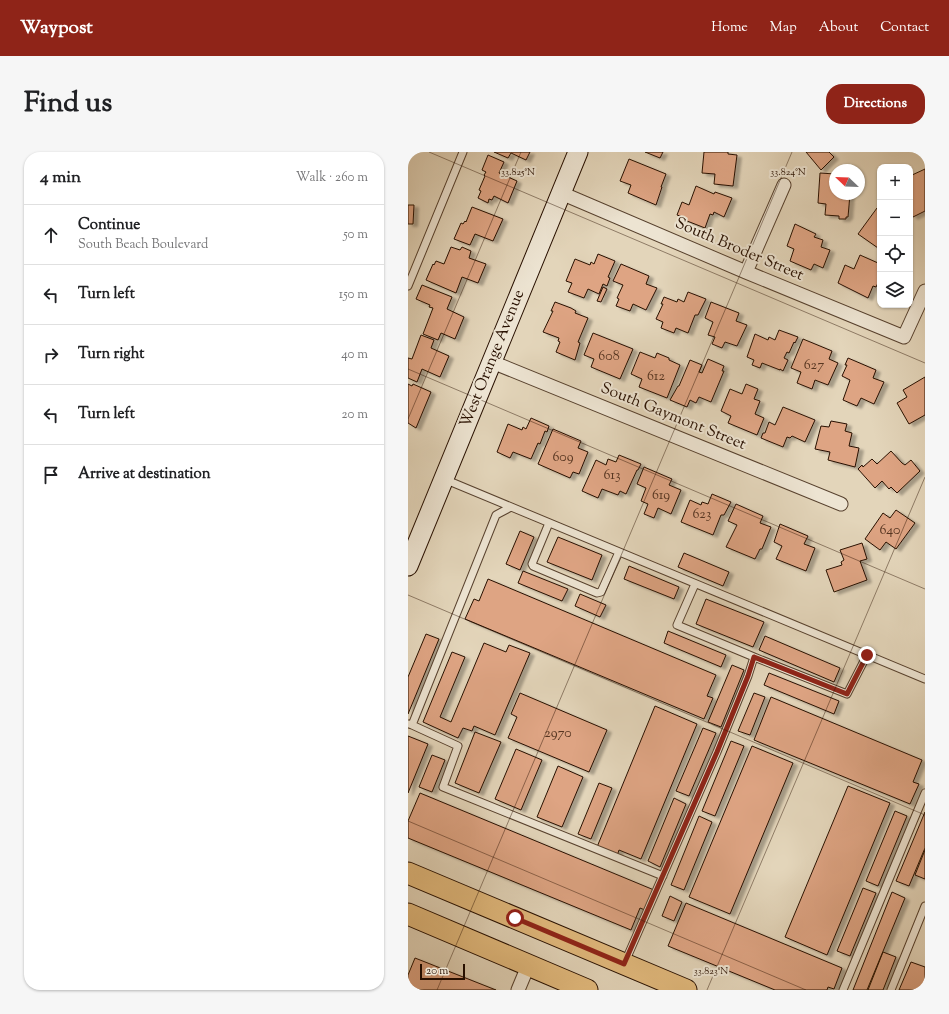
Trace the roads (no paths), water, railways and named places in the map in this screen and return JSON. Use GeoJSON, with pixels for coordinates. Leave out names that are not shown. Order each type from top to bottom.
{"type":"FeatureCollection","features":[{"type":"Feature","properties":{"kind":"main road"},"geometry":{"type":"LineString","coordinates":[[408,873],[686,990]]}},
{"type":"Feature","properties":{"kind":"main road"},"geometry":{"type":"LineString","coordinates":[[408,914],[587,990]]}},
{"type":"Feature","properties":{"kind":"street","name":"West Orange Avenue"},"geometry":{"type":"LineString","coordinates":[[409,562],[578,152]]}},
{"type":"Feature","properties":{"kind":"street"},"geometry":{"type":"LineString","coordinates":[[746,272],[784,185]]}},
{"type":"Feature","properties":{"kind":"street","name":"South Broder Street"},"geometry":{"type":"LineString","coordinates":[[561,193],[746,272],[904,337],[925,291]]}},
{"type":"Feature","properties":{"kind":"street","name":"South Gaymont Street"},"geometry":{"type":"LineString","coordinates":[[492,362],[842,504]]}},
{"type":"Feature","properties":{"kind":"street"},"geometry":{"type":"LineString","coordinates":[[518,990],[528,966]]}},
{"type":"Feature","properties":{"kind":"lane"},"geometry":{"type":"LineString","coordinates":[[408,286],[463,152]]}},
{"type":"Feature","properties":{"kind":"lane"},"geometry":{"type":"LineString","coordinates":[[444,479],[925,679]]}},
{"type":"Feature","properties":{"kind":"lane"},"geometry":{"type":"LineString","coordinates":[[511,507],[496,515],[410,724],[458,746],[443,787],[663,876]]}},
{"type":"Feature","properties":{"kind":"lane"},"geometry":{"type":"LineString","coordinates":[[549,523],[532,564],[533,566],[597,593],[601,592],[619,552]]}},
{"type":"Feature","properties":{"kind":"lane"},"geometry":{"type":"LineString","coordinates":[[695,584],[677,625],[754,657],[847,694],[867,655]]}},
{"type":"Feature","properties":{"kind":"lane"},"geometry":{"type":"LineString","coordinates":[[624,964],[717,752],[748,676],[754,657]]}},
{"type":"Feature","properties":{"kind":"lane"},"geometry":{"type":"LineString","coordinates":[[843,990],[925,793]]}},
{"type":"Feature","properties":{"kind":"lane"},"geometry":{"type":"LineString","coordinates":[[891,990],[925,906]]}}]}
